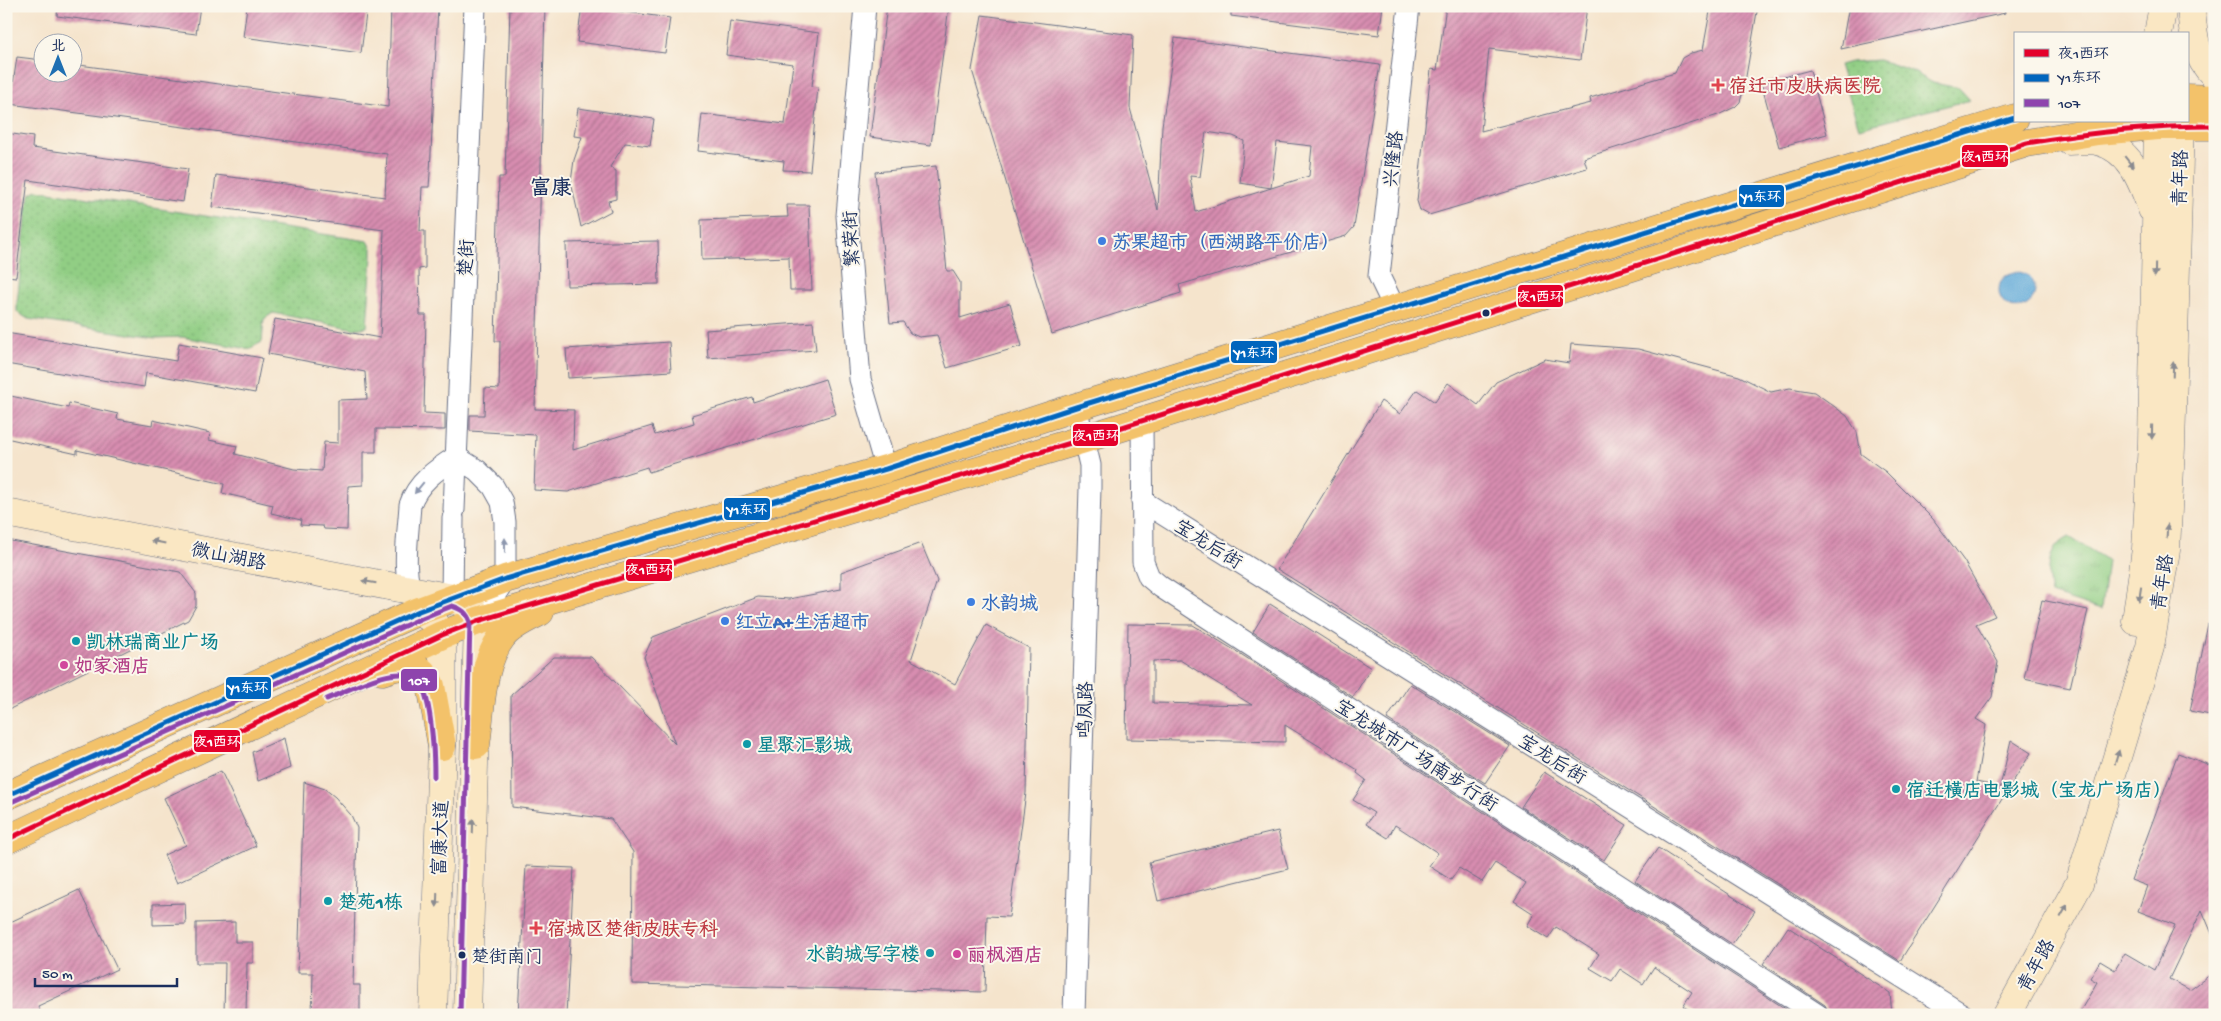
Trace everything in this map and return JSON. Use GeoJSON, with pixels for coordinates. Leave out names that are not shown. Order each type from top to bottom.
{"type":"FeatureCollection","features":[{"type":"Feature","properties":{"kind":"main road"},"geometry":{"type":"LineString","coordinates":[[2188,98],[2215,99]]}},
{"type":"Feature","properties":{"kind":"main road"},"geometry":{"type":"LineString","coordinates":[[6,796],[413,600],[452,598],[505,579],[886,469],[1076,407],[2014,118]]}},
{"type":"Feature","properties":{"kind":"main road"},"geometry":{"type":"LineString","coordinates":[[6,840],[442,635],[478,621],[1084,439],[2036,141],[2097,131],[2169,124],[2215,126]]}},
{"type":"Feature","properties":{"kind":"main road"},"geometry":{"type":"LineString","coordinates":[[476,745],[490,664],[503,636],[531,616],[594,586]]}},
{"type":"Feature","properties":{"kind":"main road"},"geometry":{"type":"LineString","coordinates":[[312,696],[396,666],[419,668],[428,677],[431,686],[442,746]]}},
{"type":"Feature","properties":{"kind":"street","name":"楚街"},"geometry":{"type":"LineString","coordinates":[[452,598],[475,6]]}},
{"type":"Feature","properties":{"kind":"street","name":"繁荣街"},"geometry":{"type":"LineString","coordinates":[[865,6],[847,216],[860,379],[886,469]]}},
{"type":"Feature","properties":{"kind":"street","name":"兴隆路"},"geometry":{"type":"LineString","coordinates":[[1395,309],[1379,276],[1410,6]]}},
{"type":"Feature","properties":{"kind":"street"},"geometry":{"type":"LineString","coordinates":[[2158,32],[2165,6]]}},
{"type":"Feature","properties":{"kind":"street"},"geometry":{"type":"LineString","coordinates":[[2164,32],[2165,6]]}},
{"type":"Feature","properties":{"kind":"street"},"geometry":{"type":"LineString","coordinates":[[2186,32],[2189,6]]}},
{"type":"Feature","properties":{"kind":"street"},"geometry":{"type":"LineString","coordinates":[[2189,6],[2194,45],[2204,67],[2215,76]]}},
{"type":"Feature","properties":{"kind":"street","name":"青年路"},"geometry":{"type":"LineString","coordinates":[[2007,1015],[2079,884],[2150,647],[2166,550],[2169,124]]}},
{"type":"Feature","properties":{"kind":"street"},"geometry":{"type":"LineString","coordinates":[[2167,221],[2190,149],[2200,141],[2215,136]]}},
{"type":"Feature","properties":{"kind":"street"},"geometry":{"type":"LineString","coordinates":[[2036,141],[2097,141],[2117,149],[2130,161],[2167,221]]}},
{"type":"Feature","properties":{"kind":"street","name":"青年路"},"geometry":{"type":"LineString","coordinates":[[1988,1015],[2062,876],[2132,640],[2146,549],[2167,221]]}},
{"type":"Feature","properties":{"kind":"street","name":"鸣凤路"},"geometry":{"type":"LineString","coordinates":[[1074,1015],[1090,488],[1090,465],[1076,407]]}},
{"type":"Feature","properties":{"kind":"street","name":"宝龙城市广场南步行街"},"geometry":{"type":"LineString","coordinates":[[1142,420],[1143,562],[1150,577],[1160,587],[1818,1015]]}},
{"type":"Feature","properties":{"kind":"street"},"geometry":{"type":"LineString","coordinates":[[442,635],[433,620],[413,600],[406,572],[410,505],[412,497],[438,468],[456,457],[477,470],[493,486],[502,502],[506,522],[505,579],[478,621]]}},
{"type":"Feature","properties":{"kind":"street","name":"宝龙后街"},"geometry":{"type":"LineString","coordinates":[[1142,501],[1963,1015]]}},
{"type":"Feature","properties":{"kind":"street","name":"微山湖路"},"geometry":{"type":"LineString","coordinates":[[6,513],[413,600]]}},
{"type":"Feature","properties":{"kind":"street"},"geometry":{"type":"LineString","coordinates":[[452,598],[471,607],[478,621]]}},
{"type":"Feature","properties":{"kind":"street","name":"富康大道"},"geometry":{"type":"LineString","coordinates":[[467,1015],[478,621]]}},
{"type":"Feature","properties":{"kind":"street","name":"富康大道"},"geometry":{"type":"LineString","coordinates":[[433,1015],[442,746],[442,635]]}},
{"type":"Feature","properties":{"kind":"green space"},"geometry":{"type":"Polygon","coordinates":[[[1879,60],[1910,70],[1933,83],[1959,88],[1970,100],[1859,128],[1839,65],[1850,62],[1879,60]]]}},
{"type":"Feature","properties":{"kind":"green space"},"geometry":{"type":"Polygon","coordinates":[[[37,190],[368,241],[372,248],[372,257],[367,327],[355,329],[273,313],[264,319],[262,342],[249,349],[182,337],[156,338],[28,319],[17,312],[17,303],[28,200],[31,193],[37,190]]]}},
{"type":"Feature","properties":{"kind":"green space"},"geometry":{"type":"Polygon","coordinates":[[[2069,537],[2107,560],[2101,610],[2051,594],[2049,570],[2052,554],[2061,541],[2069,537]]]}},
{"type":"Feature","properties":{"kind":"water"},"geometry":{"type":"Polygon","coordinates":[[[2017,272],[2024,273],[2030,277],[2034,283],[2034,297],[2030,303],[2024,307],[2017,308],[2010,307],[2004,303],[2000,297],[1999,290],[2000,283],[2004,277],[2010,273],[2017,272]]]}},
{"type":"Feature","properties":{"kind":"building"},"geometry":{"type":"Polygon","coordinates":[[[58,6],[200,6],[196,34],[57,16],[58,6]]]}},
{"type":"Feature","properties":{"kind":"building"},"geometry":{"type":"Polygon","coordinates":[[[247,6],[367,6],[361,53],[243,37],[247,6]]]}},
{"type":"Feature","properties":{"kind":"building"},"geometry":{"type":"Polygon","coordinates":[[[391,6],[438,6],[429,187],[422,187],[420,231],[425,231],[425,268],[419,269],[420,315],[426,315],[424,413],[445,414],[445,430],[376,429],[376,452],[363,452],[363,485],[348,486],[347,530],[300,525],[301,520],[271,513],[273,505],[222,493],[224,484],[77,450],[77,454],[6,438],[6,395],[68,408],[69,403],[118,414],[117,419],[152,425],[153,420],[210,433],[209,440],[237,446],[235,454],[294,469],[322,471],[324,442],[338,443],[338,400],[367,399],[365,372],[268,354],[275,319],[380,338],[384,230],[212,207],[216,175],[385,197],[387,154],[10,104],[17,57],[32,59],[32,82],[82,82],[82,65],[388,107],[391,6]]]}},
{"type":"Feature","properties":{"kind":"building"},"geometry":{"type":"Polygon","coordinates":[[[510,6],[545,6],[535,409],[574,410],[573,450],[652,426],[655,435],[694,423],[692,415],[752,397],[753,402],[825,379],[836,414],[649,472],[647,467],[568,492],[534,490],[536,435],[470,431],[470,415],[484,415],[485,388],[499,389],[500,341],[495,341],[499,177],[505,177],[510,6]]]}},
{"type":"Feature","properties":{"kind":"building"},"geometry":{"type":"Polygon","coordinates":[[[582,6],[670,18],[665,53],[577,42],[582,6]]]}},
{"type":"Feature","properties":{"kind":"building"},"geometry":{"type":"Polygon","coordinates":[[[887,6],[949,6],[931,145],[870,137],[887,6]]]}},
{"type":"Feature","properties":{"kind":"building"},"geometry":{"type":"Polygon","coordinates":[[[1231,6],[1383,6],[1379,35],[1231,16],[1231,6]]]}},
{"type":"Feature","properties":{"kind":"building"},"geometry":{"type":"Polygon","coordinates":[[[1446,6],[1587,6],[1580,60],[1489,49],[1481,131],[1591,103],[1590,98],[1675,73],[1682,58],[1703,50],[1711,6],[1758,6],[1744,88],[1740,102],[1735,107],[1718,115],[1584,158],[1587,168],[1429,215],[1420,210],[1417,201],[1431,69],[1437,70],[1446,6]]]}},
{"type":"Feature","properties":{"kind":"building"},"geometry":{"type":"Polygon","coordinates":[[[1849,6],[2004,6],[2005,13],[1841,49],[1849,6]]]}},
{"type":"Feature","properties":{"kind":"building"},"geometry":{"type":"Polygon","coordinates":[[[982,15],[1133,35],[1130,108],[1158,210],[1162,126],[1175,38],[1380,65],[1354,227],[1346,236],[1179,285],[1181,293],[1052,334],[972,70],[982,15]],[[1206,132],[1200,177],[1190,176],[1196,212],[1309,176],[1312,146],[1277,142],[1271,188],[1240,183],[1244,141],[1233,136],[1206,132]]]}},
{"type":"Feature","properties":{"kind":"building"},"geometry":{"type":"Polygon","coordinates":[[[730,21],[819,33],[812,86],[818,87],[810,171],[783,170],[784,161],[698,151],[702,114],[785,124],[793,64],[726,55],[730,21]]]}},
{"type":"Feature","properties":{"kind":"building"},"geometry":{"type":"Polygon","coordinates":[[[1810,70],[1827,134],[1779,147],[1761,83],[1810,70]]]}},
{"type":"Feature","properties":{"kind":"building"},"geometry":{"type":"Polygon","coordinates":[[[578,108],[654,119],[650,146],[625,143],[610,167],[616,171],[616,199],[608,201],[611,211],[581,227],[571,182],[574,160],[582,137],[574,136],[578,108]]]}},
{"type":"Feature","properties":{"kind":"building"},"geometry":{"type":"Polygon","coordinates":[[[6,133],[33,137],[32,148],[188,169],[183,202],[28,180],[16,277],[6,276],[6,133]]]}},
{"type":"Feature","properties":{"kind":"building"},"geometry":{"type":"Polygon","coordinates":[[[936,166],[947,271],[953,271],[960,282],[960,318],[1010,303],[1022,346],[947,368],[937,335],[919,337],[910,333],[903,322],[890,323],[875,172],[936,166]]]}},
{"type":"Feature","properties":{"kind":"building"},"geometry":{"type":"Polygon","coordinates":[[[787,205],[809,205],[812,290],[790,290],[789,257],[702,260],[701,220],[788,217],[787,205]]]}},
{"type":"Feature","properties":{"kind":"building"},"geometry":{"type":"Polygon","coordinates":[[[658,241],[659,284],[567,286],[566,243],[658,241]]]}},
{"type":"Feature","properties":{"kind":"building"},"geometry":{"type":"Polygon","coordinates":[[[813,322],[816,350],[708,358],[706,330],[813,322]]]}},
{"type":"Feature","properties":{"kind":"building"},"geometry":{"type":"Polygon","coordinates":[[[6,333],[176,361],[179,343],[262,358],[255,393],[146,373],[144,387],[6,364],[6,333]]]}},
{"type":"Feature","properties":{"kind":"building"},"geometry":{"type":"Polygon","coordinates":[[[669,342],[671,371],[568,378],[566,349],[669,342]]]}},
{"type":"Feature","properties":{"kind":"building"},"geometry":{"type":"Polygon","coordinates":[[[1571,344],[1638,349],[1739,376],[1771,392],[1790,388],[1814,392],[1847,416],[1857,432],[1861,454],[1886,472],[1933,519],[1964,561],[1995,616],[1976,624],[1998,662],[1992,697],[1976,719],[1986,725],[1976,782],[2000,787],[2011,740],[2031,753],[1900,961],[1277,569],[1381,401],[1400,414],[1417,390],[1435,402],[1448,383],[1478,405],[1496,382],[1545,359],[1569,363],[1571,344]]]}},
{"type":"Feature","properties":{"kind":"building","name":"凯林瑞商业广场"},"geometry":{"type":"Polygon","coordinates":[[[6,540],[180,572],[196,593],[196,606],[188,620],[6,711],[6,540]]]}},
{"type":"Feature","properties":{"kind":"building"},"geometry":{"type":"Polygon","coordinates":[[[921,543],[937,581],[911,660],[955,684],[986,625],[1029,648],[1026,793],[1009,917],[987,916],[985,992],[632,984],[633,852],[611,819],[512,807],[511,695],[554,657],[591,657],[675,744],[644,657],[653,637],[758,597],[789,599],[841,589],[841,572],[921,543]]]}},
{"type":"Feature","properties":{"kind":"building"},"geometry":{"type":"Polygon","coordinates":[[[2042,600],[2088,610],[2070,688],[2024,678],[2042,600]]]}},
{"type":"Feature","properties":{"kind":"building"},"geometry":{"type":"Polygon","coordinates":[[[1270,604],[1371,668],[1353,697],[1253,632],[1270,604]]]}},
{"type":"Feature","properties":{"kind":"building"},"geometry":{"type":"Polygon","coordinates":[[[1128,624],[1193,625],[1239,653],[1795,1015],[1697,1015],[1683,1006],[1692,992],[1654,967],[1643,984],[1620,969],[1612,981],[1590,968],[1599,954],[1556,927],[1548,939],[1527,926],[1534,914],[1514,901],[1526,883],[1495,863],[1482,882],[1459,868],[1451,880],[1429,866],[1438,853],[1395,825],[1388,838],[1366,824],[1374,813],[1353,800],[1366,780],[1357,773],[1358,770],[1285,725],[1285,742],[1126,739],[1128,624]],[[1180,660],[1153,661],[1153,703],[1252,705],[1180,660]]]}},
{"type":"Feature","properties":{"kind":"building"},"geometry":{"type":"Polygon","coordinates":[[[2208,624],[2215,625],[2215,716],[2190,711],[2208,624]]]}},
{"type":"Feature","properties":{"kind":"building"},"geometry":{"type":"Polygon","coordinates":[[[1410,684],[1510,746],[1485,783],[1387,719],[1410,684]]]}},
{"type":"Feature","properties":{"kind":"building"},"geometry":{"type":"Polygon","coordinates":[[[284,738],[290,768],[258,781],[252,752],[284,738]]]}},
{"type":"Feature","properties":{"kind":"building"},"geometry":{"type":"Polygon","coordinates":[[[2178,753],[2215,767],[2215,941],[2202,910],[2169,979],[2190,990],[2215,971],[2215,1015],[2078,1015],[2097,982],[2090,978],[2100,961],[2115,970],[2125,953],[2154,970],[2175,925],[2138,911],[2147,886],[2131,880],[2178,753]]]}},
{"type":"Feature","properties":{"kind":"building"},"geometry":{"type":"Polygon","coordinates":[[[221,771],[256,846],[177,883],[164,855],[186,845],[164,798],[221,771]]]}},
{"type":"Feature","properties":{"kind":"building"},"geometry":{"type":"Polygon","coordinates":[[[1544,772],[1627,825],[1604,860],[1521,807],[1544,772]]]}},
{"type":"Feature","properties":{"kind":"building","name":"楚苑1栋"},"geometry":{"type":"Polygon","coordinates":[[[304,782],[325,789],[335,797],[351,815],[357,828],[353,985],[360,985],[360,1015],[312,1015],[313,973],[298,973],[304,782]]]}},
{"type":"Feature","properties":{"kind":"building"},"geometry":{"type":"Polygon","coordinates":[[[1278,831],[1288,869],[1158,901],[1149,862],[1278,831]]]}},
{"type":"Feature","properties":{"kind":"building"},"geometry":{"type":"Polygon","coordinates":[[[1658,848],[1755,911],[1732,944],[1635,881],[1658,848]]]}},
{"type":"Feature","properties":{"kind":"building"},"geometry":{"type":"Polygon","coordinates":[[[526,866],[574,868],[566,1015],[518,1015],[526,866]]]}},
{"type":"Feature","properties":{"kind":"building"},"geometry":{"type":"Polygon","coordinates":[[[79,890],[117,969],[38,1006],[42,1015],[6,1015],[6,924],[79,890]]]}},
{"type":"Feature","properties":{"kind":"building"},"geometry":{"type":"Polygon","coordinates":[[[185,903],[186,924],[153,925],[153,904],[185,903]]]}},
{"type":"Feature","properties":{"kind":"building"},"geometry":{"type":"Polygon","coordinates":[[[235,922],[235,942],[253,942],[253,963],[247,963],[246,1015],[224,1015],[225,963],[196,963],[196,923],[235,922]]]}},
{"type":"Feature","properties":{"kind":"building"},"geometry":{"type":"Polygon","coordinates":[[[1788,927],[1890,993],[1892,1015],[1830,1015],[1825,1005],[1763,964],[1788,927]]]}},
{"type":"Feature","properties":{"kind":"transit line","name":"Y1东环"},"geometry":{"type":"LineString","coordinates":[[6,796],[419,611],[505,579],[886,469],[1076,407],[2014,118]]}},
{"type":"Feature","properties":{"kind":"transit line","name":"夜1西环"},"geometry":{"type":"LineString","coordinates":[[6,840],[442,635],[478,621],[1084,439],[2027,143],[2121,130],[2215,126]]}},
{"type":"Feature","properties":{"kind":"transit line","name":"107"},"geometry":{"type":"LineString","coordinates":[[9,803],[422,618],[452,606],[459,608],[466,614],[470,622],[460,1015]]}},
{"type":"Feature","properties":{"kind":"transit line","name":"107"},"geometry":{"type":"LineString","coordinates":[[327,699],[370,680],[394,674],[416,676],[426,695],[429,709],[433,739],[434,777]]}},
{"type":"Feature","properties":{"kind":"place","name":"宿迁市皮肤病医院"},"geometry":{"type":"Point","coordinates":[1718,85]}},
{"type":"Feature","properties":{"kind":"place","name":"苏果超市（西湖路平价店）"},"geometry":{"type":"Point","coordinates":[1102,241]}},
{"type":"Feature","properties":{"kind":"place","name":"水韵城"},"geometry":{"type":"Point","coordinates":[971,602]}},
{"type":"Feature","properties":{"kind":"place","name":"红立A+生活超市"},"geometry":{"type":"Point","coordinates":[725,621]}},
{"type":"Feature","properties":{"kind":"place","name":"凯林瑞商业广场"},"geometry":{"type":"Point","coordinates":[76,641]}},
{"type":"Feature","properties":{"kind":"place","name":"如家酒店"},"geometry":{"type":"Point","coordinates":[64,665]}},
{"type":"Feature","properties":{"kind":"place","name":"星聚汇影城"},"geometry":{"type":"Point","coordinates":[747,744]}},
{"type":"Feature","properties":{"kind":"place","name":"宿迁横店电影城（宝龙广场店）"},"geometry":{"type":"Point","coordinates":[1896,789]}},
{"type":"Feature","properties":{"kind":"place","name":"楚苑1栋"},"geometry":{"type":"Point","coordinates":[328,901]}},
{"type":"Feature","properties":{"kind":"place","name":"宿城区楚街皮肤专科"},"geometry":{"type":"Point","coordinates":[536,928]}},
{"type":"Feature","properties":{"kind":"place","name":"水韵城写字楼"},"geometry":{"type":"Point","coordinates":[930,953]}},
{"type":"Feature","properties":{"kind":"place","name":"丽枫酒店"},"geometry":{"type":"Point","coordinates":[957,954]}},
{"type":"Feature","properties":{"kind":"place","name":"楚街南门"},"geometry":{"type":"Point","coordinates":[462,955]}},
{"type":"Feature","properties":{"kind":"district","name":"富康"},"geometry":{"type":"Point","coordinates":[551,187]}}]}
